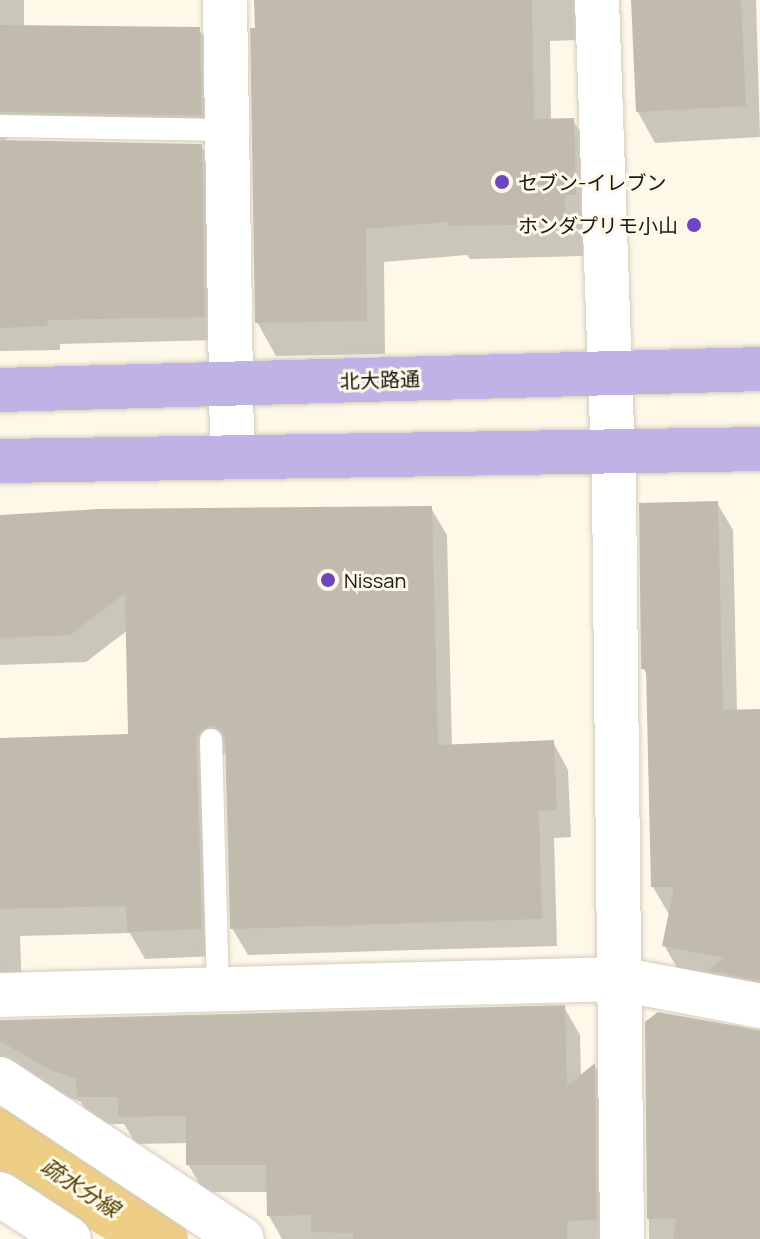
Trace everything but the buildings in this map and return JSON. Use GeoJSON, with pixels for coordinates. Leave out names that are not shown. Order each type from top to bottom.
{"type":"FeatureCollection","features":[{"type":"Feature","properties":{"kind":"main road","name":"北大路通"},"geometry":{"type":"LineString","coordinates":[[0,390],[760,369]]}},
{"type":"Feature","properties":{"kind":"main road"},"geometry":{"type":"LineString","coordinates":[[0,461],[760,449]]}},
{"type":"Feature","properties":{"kind":"street"},"geometry":{"type":"LineString","coordinates":[[225,0],[232,457]]}},
{"type":"Feature","properties":{"kind":"street"},"geometry":{"type":"LineString","coordinates":[[597,0],[612,373],[622,1239]]}},
{"type":"Feature","properties":{"kind":"street"},"geometry":{"type":"LineString","coordinates":[[0,995],[619,979],[760,1006]]}},
{"type":"Feature","properties":{"kind":"street"},"geometry":{"type":"LineString","coordinates":[[0,1079],[242,1239]]}},
{"type":"Feature","properties":{"kind":"lane"},"geometry":{"type":"LineString","coordinates":[[0,126],[227,130]]}},
{"type":"Feature","properties":{"kind":"lane"},"geometry":{"type":"LineString","coordinates":[[211,740],[218,989]]}},
{"type":"Feature","properties":{"kind":"waterway","name":"疏水分線"},"geometry":{"type":"LineString","coordinates":[[0,1137],[159,1239]]}},
{"type":"Feature","properties":{"kind":"place","name":"セブン-イレブン"},"geometry":{"type":"Point","coordinates":[502,182]}},
{"type":"Feature","properties":{"kind":"place","name":"ホンダプリモ小山"},"geometry":{"type":"Point","coordinates":[694,225]}},
{"type":"Feature","properties":{"kind":"place","name":"Nissan"},"geometry":{"type":"Point","coordinates":[328,580]}}]}
